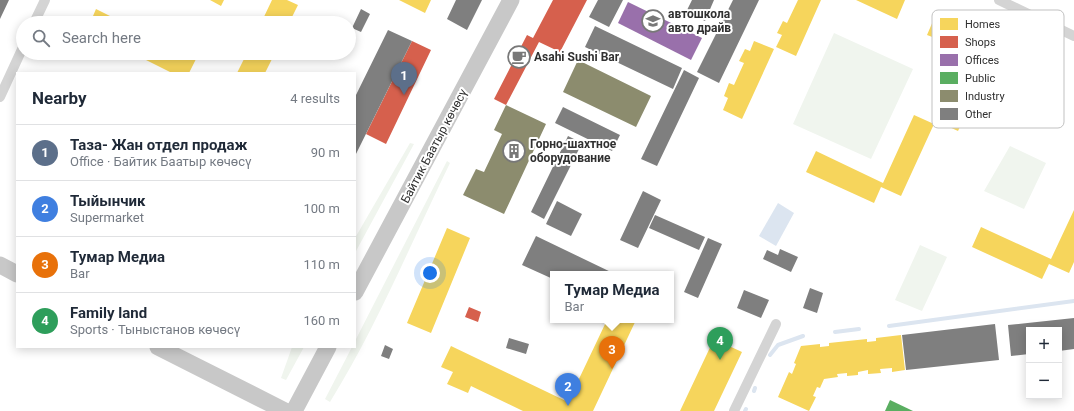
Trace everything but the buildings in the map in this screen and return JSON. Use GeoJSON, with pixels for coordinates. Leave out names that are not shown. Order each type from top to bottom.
{"type":"FeatureCollection","features":[{"type":"Feature","properties":{"kind":"main road","name":"Байтик Баатыр көчөсү"},"geometry":{"type":"LineString","coordinates":[[356,290],[511,0]]}},
{"type":"Feature","properties":{"kind":"main road"},"geometry":{"type":"LineString","coordinates":[[0,265],[16,273]]}},
{"type":"Feature","properties":{"kind":"main road"},"geometry":{"type":"LineString","coordinates":[[160,348],[285,411]]}},
{"type":"Feature","properties":{"kind":"main road"},"geometry":{"type":"LineString","coordinates":[[294,411],[327,348]]}},
{"type":"Feature","properties":{"kind":"street"},"geometry":{"type":"LineString","coordinates":[[37,16],[45,0]]}},
{"type":"Feature","properties":{"kind":"street"},"geometry":{"type":"LineString","coordinates":[[999,0],[1020,10]]}},
{"type":"Feature","properties":{"kind":"street"},"geometry":{"type":"LineString","coordinates":[[1064,31],[1074,36]]}},
{"type":"Feature","properties":{"kind":"street"},"geometry":{"type":"LineString","coordinates":[[0,97],[17,60]]}},
{"type":"Feature","properties":{"kind":"street"},"geometry":{"type":"LineString","coordinates":[[734,411],[776,324]]}},
{"type":"Feature","properties":{"kind":"shaded area"},"geometry":{"type":"Polygon","coordinates":[[[834,33],[913,69],[871,159],[793,124],[834,33]]]}},
{"type":"Feature","properties":{"kind":"shaded area"},"geometry":{"type":"Polygon","coordinates":[[[410,143],[414,144],[356,251],[356,236],[410,143]]]}},
{"type":"Feature","properties":{"kind":"shaded area"},"geometry":{"type":"Polygon","coordinates":[[[1010,146],[1046,163],[1024,209],[984,191],[1010,146]]]}},
{"type":"Feature","properties":{"kind":"shaded area"},"geometry":{"type":"Polygon","coordinates":[[[447,161],[450,163],[393,284],[363,344],[330,402],[325,399],[351,348],[356,348],[356,339],[447,161]]]}},
{"type":"Feature","properties":{"kind":"shaded area"},"geometry":{"type":"Polygon","coordinates":[[[778,203],[794,213],[776,246],[759,236],[778,203]]]}},
{"type":"Feature","properties":{"kind":"shaded area"},"geometry":{"type":"Polygon","coordinates":[[[920,245],[947,257],[922,311],[895,300],[920,245]]]}},
{"type":"Feature","properties":{"kind":"shaded area"},"geometry":{"type":"Polygon","coordinates":[[[292,348],[303,348],[286,380],[281,378],[292,348]]]}},
{"type":"Feature","properties":{"kind":"waterway"},"geometry":{"type":"LineString","coordinates":[[889,326],[1074,301]]}},
{"type":"Feature","properties":{"kind":"waterway"},"geometry":{"type":"LineString","coordinates":[[835,332],[859,329]]}},
{"type":"Feature","properties":{"kind":"waterway"},"geometry":{"type":"LineString","coordinates":[[770,355],[778,345],[803,336]]}},
{"type":"Feature","properties":{"kind":"place","name":"автошкола авто драйв"},"geometry":{"type":"Point","coordinates":[653,21]}},
{"type":"Feature","properties":{"kind":"place","name":"Asahi Sushi Bar"},"geometry":{"type":"Point","coordinates":[519,57]}},
{"type":"Feature","properties":{"kind":"place","name":"Таза- Жан отдел продаж"},"geometry":{"type":"Point","coordinates":[404,95]}},
{"type":"Feature","properties":{"kind":"place","name":"Горно-шахтное оборудование"},"geometry":{"type":"Point","coordinates":[514,151]}},
{"type":"Feature","properties":{"kind":"place","name":"Family land"},"geometry":{"type":"Point","coordinates":[720,360]}},
{"type":"Feature","properties":{"kind":"place","name":"Тумар Медиа"},"geometry":{"type":"Point","coordinates":[612,369]}},
{"type":"Feature","properties":{"kind":"place","name":"Тыйынчик"},"geometry":{"type":"Point","coordinates":[568,406]}}]}
